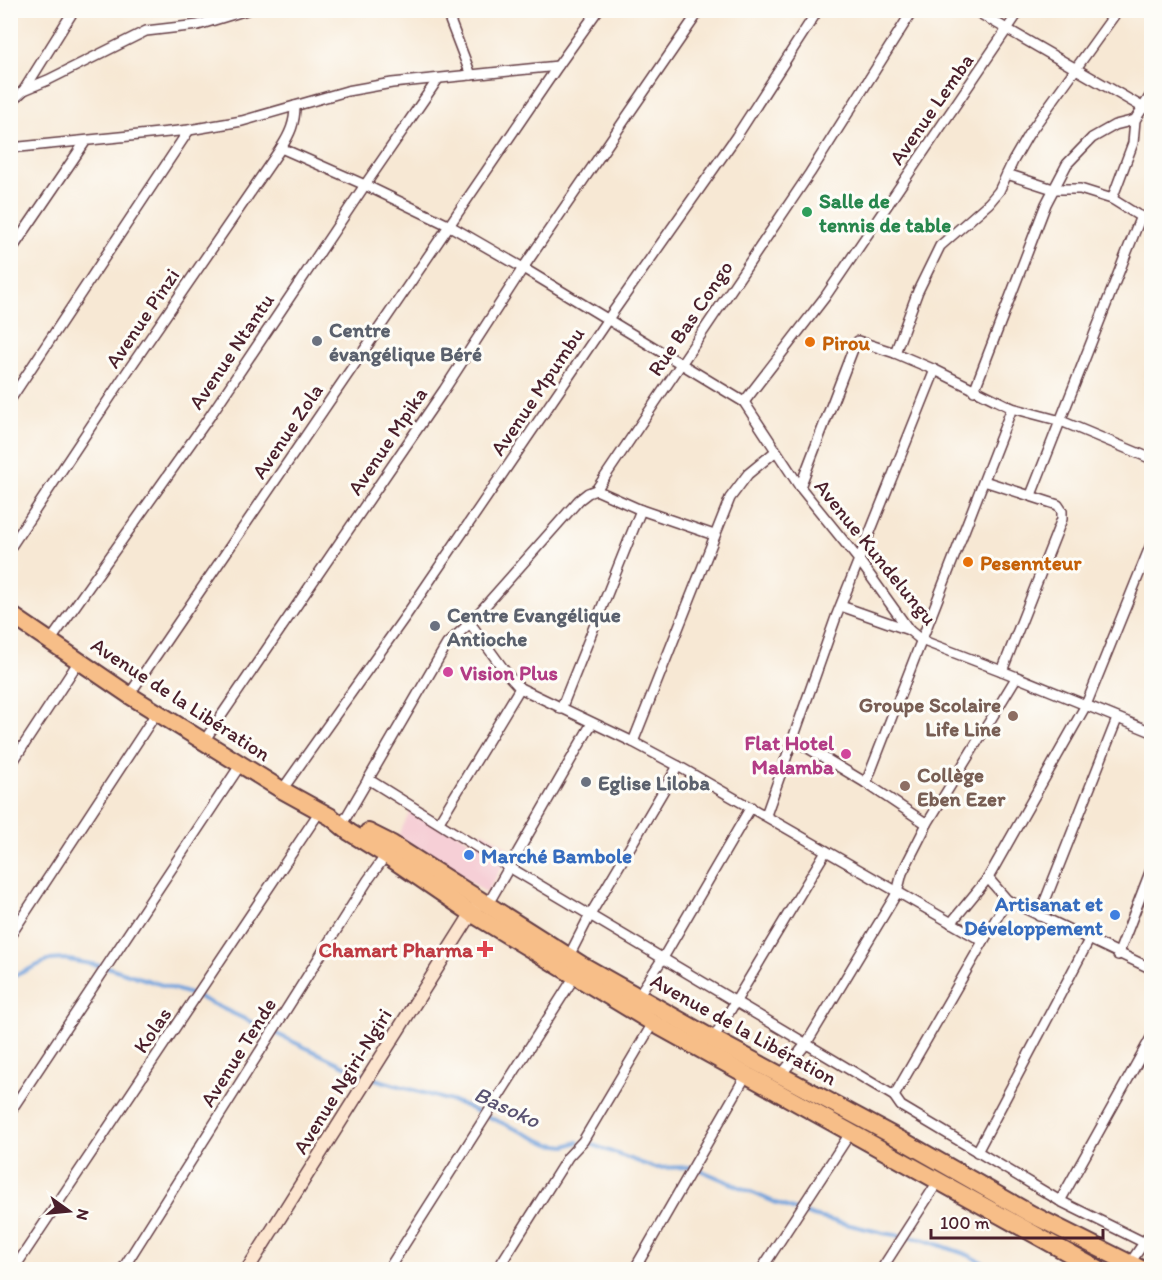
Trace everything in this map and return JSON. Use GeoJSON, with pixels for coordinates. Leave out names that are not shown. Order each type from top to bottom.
{"type":"FeatureCollection","features":[{"type":"Feature","properties":{"kind":"highway","name":"Avenue de la Libération"},"geometry":{"type":"LineString","coordinates":[[10,614],[129,695],[282,790],[334,818],[392,844],[575,976],[652,1023],[750,1068],[780,1076],[905,1142],[1031,1214],[1136,1266]]}},
{"type":"Feature","properties":{"kind":"highway","name":"Avenue de la Libération"},"geometry":{"type":"LineString","coordinates":[[334,818],[386,855],[713,1039],[750,1068],[851,1132],[1100,1269]]}},
{"type":"Feature","properties":{"kind":"street"},"geometry":{"type":"LineString","coordinates":[[10,103],[24,90],[74,10]]}},
{"type":"Feature","properties":{"kind":"street"},"geometry":{"type":"LineString","coordinates":[[24,90],[146,31],[198,25],[247,10]]}},
{"type":"Feature","properties":{"kind":"street"},"geometry":{"type":"LineString","coordinates":[[446,10],[471,75]]}},
{"type":"Feature","properties":{"kind":"street","name":"Avenue Mpika"},"geometry":{"type":"LineString","coordinates":[[204,741],[437,399],[523,267],[700,10]]}},
{"type":"Feature","properties":{"kind":"street","name":"Avenue Mpumbu"},"geometry":{"type":"LineString","coordinates":[[282,790],[407,614],[608,319],[736,137],[818,10]]}},
{"type":"Feature","properties":{"kind":"street","name":"Rue Bas Congo"},"geometry":{"type":"LineString","coordinates":[[368,779],[447,644],[471,623],[579,500],[596,490],[810,173],[913,10]]}},
{"type":"Feature","properties":{"kind":"street"},"geometry":{"type":"LineString","coordinates":[[974,10],[1147,109]]}},
{"type":"Feature","properties":{"kind":"street","name":"Avenue Lemba"},"geometry":{"type":"LineString","coordinates":[[744,402],[825,297],[1020,10]]}},
{"type":"Feature","properties":{"kind":"street"},"geometry":{"type":"LineString","coordinates":[[896,353],[918,291],[940,246],[989,204],[999,191],[1028,135],[1118,10]]}},
{"type":"Feature","properties":{"kind":"street","name":"Avenue Zola"},"geometry":{"type":"LineString","coordinates":[[129,695],[597,11]]}},
{"type":"Feature","properties":{"kind":"street"},"geometry":{"type":"LineString","coordinates":[[10,148],[189,130],[242,121],[347,90],[392,83],[558,66]]}},
{"type":"Feature","properties":{"kind":"street","name":"Avenue Ntantu"},"geometry":{"type":"LineString","coordinates":[[51,640],[210,416],[438,79]]}},
{"type":"Feature","properties":{"kind":"street"},"geometry":{"type":"LineString","coordinates":[[974,391],[1053,189],[1067,164],[1092,138],[1115,125],[1135,120],[1147,109],[1152,93]]}},
{"type":"Feature","properties":{"kind":"street","name":"Avenue Pinzi"},"geometry":{"type":"LineString","coordinates":[[10,548],[281,148],[295,120],[295,106]]}},
{"type":"Feature","properties":{"kind":"street"},"geometry":{"type":"LineString","coordinates":[[1112,199],[1133,143],[1135,120]]}},
{"type":"Feature","properties":{"kind":"street"},"geometry":{"type":"LineString","coordinates":[[10,400],[189,130]]}},
{"type":"Feature","properties":{"kind":"street"},"geometry":{"type":"LineString","coordinates":[[10,252],[85,142]]}},
{"type":"Feature","properties":{"kind":"street"},"geometry":{"type":"LineString","coordinates":[[281,148],[450,226],[523,267],[744,402]]}},
{"type":"Feature","properties":{"kind":"street"},"geometry":{"type":"LineString","coordinates":[[1007,174],[1053,189],[1080,189],[1112,199],[1152,224]]}},
{"type":"Feature","properties":{"kind":"street"},"geometry":{"type":"LineString","coordinates":[[1031,495],[1141,216]]}},
{"type":"Feature","properties":{"kind":"street"},"geometry":{"type":"LineString","coordinates":[[800,487],[858,342],[896,353],[1012,408],[1061,421],[1152,459]]}},
{"type":"Feature","properties":{"kind":"street"},"geometry":{"type":"LineString","coordinates":[[766,815],[841,606],[935,370]]}},
{"type":"Feature","properties":{"kind":"street","name":"Avenue Kundelungu"},"geometry":{"type":"LineString","coordinates":[[744,402],[800,487],[859,560],[909,630],[921,640],[1002,670],[1016,678],[1152,732]]}},
{"type":"Feature","properties":{"kind":"street"},"geometry":{"type":"LineString","coordinates":[[866,783],[1012,408]]}},
{"type":"Feature","properties":{"kind":"street"},"geometry":{"type":"LineString","coordinates":[[633,742],[730,498],[748,474],[776,451]]}},
{"type":"Feature","properties":{"kind":"street"},"geometry":{"type":"LineString","coordinates":[[984,481],[1058,505],[1062,511],[1062,519],[1002,670]]}},
{"type":"Feature","properties":{"kind":"street"},"geometry":{"type":"LineString","coordinates":[[596,490],[641,510],[714,535]]}},
{"type":"Feature","properties":{"kind":"street"},"geometry":{"type":"LineString","coordinates":[[561,709],[641,510]]}},
{"type":"Feature","properties":{"kind":"street"},"geometry":{"type":"LineString","coordinates":[[951,923],[987,878],[1086,705],[1152,542]]}},
{"type":"Feature","properties":{"kind":"street"},"geometry":{"type":"LineString","coordinates":[[841,606],[909,630]]}},
{"type":"Feature","properties":{"kind":"street"},"geometry":{"type":"LineString","coordinates":[[471,623],[507,674],[520,688],[678,766],[983,941]]}},
{"type":"Feature","properties":{"kind":"street"},"geometry":{"type":"LineString","coordinates":[[10,766],[79,661]]}},
{"type":"Feature","properties":{"kind":"street"},"geometry":{"type":"LineString","coordinates":[[780,1076],[806,1044],[897,893],[902,873],[927,824],[1016,678]]}},
{"type":"Feature","properties":{"kind":"street"},"geometry":{"type":"LineString","coordinates":[[439,822],[520,688]]}},
{"type":"Feature","properties":{"kind":"street"},"geometry":{"type":"LineString","coordinates":[[10,936],[157,712]]}},
{"type":"Feature","properties":{"kind":"street"},"geometry":{"type":"LineString","coordinates":[[1039,915],[1117,719]]}},
{"type":"Feature","properties":{"kind":"street"},"geometry":{"type":"LineString","coordinates":[[480,906],[509,867],[592,723]]}},
{"type":"Feature","properties":{"kind":"street"},"geometry":{"type":"LineString","coordinates":[[794,739],[927,824]]}},
{"type":"Feature","properties":{"kind":"street"},"geometry":{"type":"LineString","coordinates":[[10,1112],[241,765]]}},
{"type":"Feature","properties":{"kind":"street"},"geometry":{"type":"LineString","coordinates":[[569,956],[590,915],[678,766]]}},
{"type":"Feature","properties":{"kind":"street"},"geometry":{"type":"LineString","coordinates":[[368,779],[509,867],[894,1096],[901,1106],[977,1152],[1060,1201],[1145,1243]]}},
{"type":"Feature","properties":{"kind":"street","name":"Kolas"},"geometry":{"type":"LineString","coordinates":[[13,1269],[203,986],[334,818],[368,779]]}},
{"type":"Feature","properties":{"kind":"street"},"geometry":{"type":"LineString","coordinates":[[638,996],[663,958],[751,807]]}},
{"type":"Feature","properties":{"kind":"street"},"geometry":{"type":"LineString","coordinates":[[713,1039],[826,851]]}},
{"type":"Feature","properties":{"kind":"street","name":"Avenue Tende"},"geometry":{"type":"LineString","coordinates":[[122,1269],[386,855]]}},
{"type":"Feature","properties":{"kind":"street"},"geometry":{"type":"LineString","coordinates":[[1118,955],[1152,867]]}},
{"type":"Feature","properties":{"kind":"street"},"geometry":{"type":"LineString","coordinates":[[987,878],[1007,900],[1118,955],[1152,969]]}},
{"type":"Feature","properties":{"kind":"street"},"geometry":{"type":"LineString","coordinates":[[894,1096],[1007,900]]}},
{"type":"Feature","properties":{"kind":"street","name":"Avenue Ngiri-Ngiri"},"geometry":{"type":"LineString","coordinates":[[247,1269],[378,1060],[480,906]]}},
{"type":"Feature","properties":{"kind":"street"},"geometry":{"type":"LineString","coordinates":[[977,1152],[1089,940]]}},
{"type":"Feature","properties":{"kind":"street"},"geometry":{"type":"LineString","coordinates":[[387,1269],[575,976]]}},
{"type":"Feature","properties":{"kind":"street"},"geometry":{"type":"LineString","coordinates":[[497,1269],[568,1157],[583,1141],[652,1023]]}},
{"type":"Feature","properties":{"kind":"street"},"geometry":{"type":"LineString","coordinates":[[1060,1201],[1152,1036]]}},
{"type":"Feature","properties":{"kind":"street"},"geometry":{"type":"LineString","coordinates":[[634,1269],[750,1068]]}},
{"type":"Feature","properties":{"kind":"street"},"geometry":{"type":"LineString","coordinates":[[761,1269],[851,1132]]}},
{"type":"Feature","properties":{"kind":"street"},"geometry":{"type":"LineString","coordinates":[[881,1269],[939,1180]]}},
{"type":"Feature","properties":{"kind":"street"},"geometry":{"type":"LineString","coordinates":[[1136,1266],[1152,1231]]}},
{"type":"Feature","properties":{"kind":"shaded area","name":"Marché Bambole"},"geometry":{"type":"Polygon","coordinates":[[[413,806],[475,844],[483,831],[511,850],[487,893],[438,860],[397,838],[413,806]]]}},
{"type":"Feature","properties":{"kind":"waterway","name":"Basoko"},"geometry":{"type":"LineString","coordinates":[[10,978],[49,960],[64,959],[107,967],[196,996],[368,1077],[458,1103],[549,1144],[566,1146],[578,1142]]}},
{"type":"Feature","properties":{"kind":"waterway","name":"Basoko"},"geometry":{"type":"LineString","coordinates":[[585,1142],[655,1168],[693,1167],[781,1205],[813,1216],[883,1233],[925,1240],[968,1255],[997,1270]]}},
{"type":"Feature","properties":{"kind":"place","name":"Salle de tennis de table"},"geometry":{"type":"Point","coordinates":[807,212]}},
{"type":"Feature","properties":{"kind":"place","name":"Centre évangélique Béré"},"geometry":{"type":"Point","coordinates":[317,341]}},
{"type":"Feature","properties":{"kind":"place","name":"Pirou"},"geometry":{"type":"Point","coordinates":[810,342]}},
{"type":"Feature","properties":{"kind":"place","name":"Pesennteur"},"geometry":{"type":"Point","coordinates":[968,562]}},
{"type":"Feature","properties":{"kind":"place","name":"Centre Evangélique Antioche"},"geometry":{"type":"Point","coordinates":[435,626]}},
{"type":"Feature","properties":{"kind":"place","name":"Vision Plus"},"geometry":{"type":"Point","coordinates":[448,672]}},
{"type":"Feature","properties":{"kind":"place","name":"Groupe Scolaire Life Line"},"geometry":{"type":"Point","coordinates":[1013,716]}},
{"type":"Feature","properties":{"kind":"place","name":"Flat Hotel Malamba"},"geometry":{"type":"Point","coordinates":[846,754]}},
{"type":"Feature","properties":{"kind":"place","name":"Eglise Liloba"},"geometry":{"type":"Point","coordinates":[586,782]}},
{"type":"Feature","properties":{"kind":"place","name":"Collège Eben Ezer"},"geometry":{"type":"Point","coordinates":[905,786]}},
{"type":"Feature","properties":{"kind":"place","name":"Marché Bambole"},"geometry":{"type":"Point","coordinates":[469,855]}},
{"type":"Feature","properties":{"kind":"place","name":"Artisanat et Développement"},"geometry":{"type":"Point","coordinates":[1115,915]}},
{"type":"Feature","properties":{"kind":"place","name":"Chamart Pharma"},"geometry":{"type":"Point","coordinates":[485,949]}}]}
